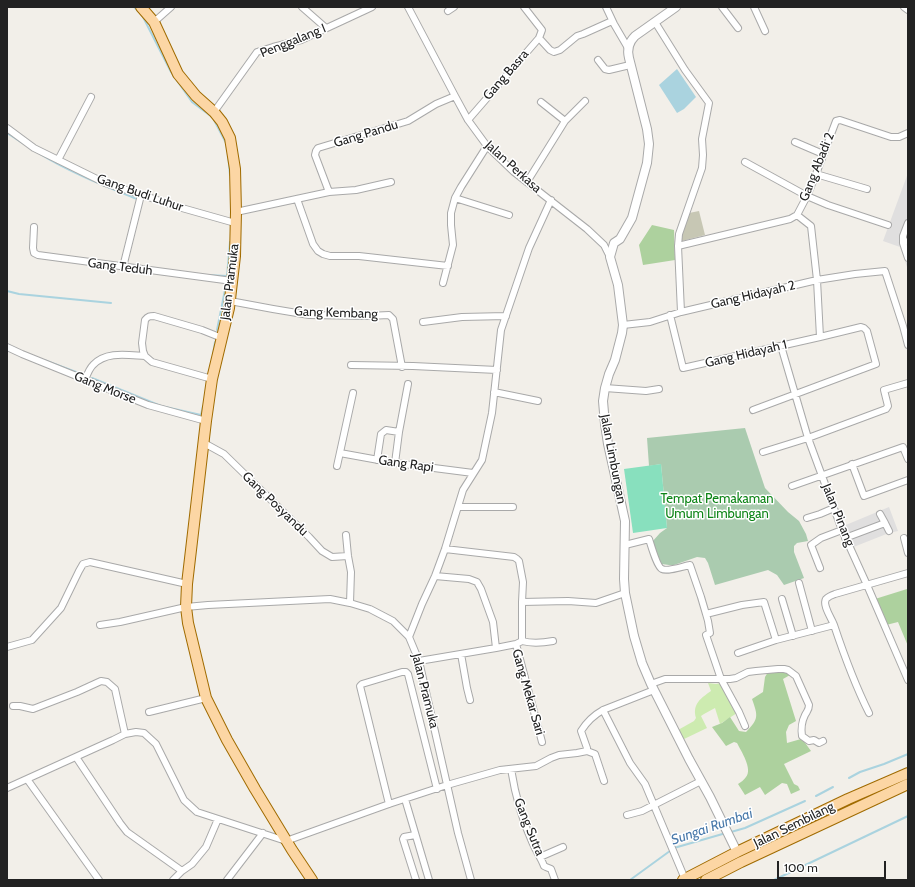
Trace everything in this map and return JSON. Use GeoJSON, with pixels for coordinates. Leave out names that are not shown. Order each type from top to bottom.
{"type":"FeatureCollection","features":[{"type":"Feature","properties":{"kind":"main road","name":"Jalan Pramuka"},"geometry":{"type":"LineString","coordinates":[[141,7],[154,22],[178,74],[196,96],[214,112],[222,122],[230,138],[235,169],[235,256],[229,308],[212,379],[206,421],[186,584],[188,623],[206,698],[255,790],[312,880]]}},
{"type":"Feature","properties":{"kind":"main road","name":"Jalan Sembilang"},"geometry":{"type":"LineString","coordinates":[[684,879],[848,799],[908,773]]}},
{"type":"Feature","properties":{"kind":"main road","name":"Jalan Sembilang"},"geometry":{"type":"LineString","coordinates":[[706,880],[780,843],[908,784]]}},
{"type":"Feature","properties":{"kind":"street"},"geometry":{"type":"LineString","coordinates":[[154,22],[171,7]]}},
{"type":"Feature","properties":{"kind":"street"},"geometry":{"type":"LineString","coordinates":[[302,7],[326,28]]}},
{"type":"Feature","properties":{"kind":"street","name":"Penggalang I"},"geometry":{"type":"LineString","coordinates":[[214,112],[257,52],[273,46],[301,40],[372,7]]}},
{"type":"Feature","properties":{"kind":"street","name":"Jalan Perkasa"},"geometry":{"type":"LineString","coordinates":[[408,7],[468,120],[487,146],[514,172],[587,229],[604,246],[610,257]]}},
{"type":"Feature","properties":{"kind":"street"},"geometry":{"type":"LineString","coordinates":[[448,10],[454,7]]}},
{"type":"Feature","properties":{"kind":"street","name":"Gang Basra"},"geometry":{"type":"LineString","coordinates":[[468,120],[539,38],[542,30],[524,7]]}},
{"type":"Feature","properties":{"kind":"street"},"geometry":{"type":"LineString","coordinates":[[606,7],[612,21],[628,48]]}},
{"type":"Feature","properties":{"kind":"street"},"geometry":{"type":"LineString","coordinates":[[604,246],[614,243],[620,239],[632,218],[647,163],[649,144],[648,129],[630,66],[628,48],[632,39],[676,7]]}},
{"type":"Feature","properties":{"kind":"street"},"geometry":{"type":"LineString","coordinates":[[722,7],[738,28]]}},
{"type":"Feature","properties":{"kind":"street"},"geometry":{"type":"LineString","coordinates":[[754,7],[765,31]]}},
{"type":"Feature","properties":{"kind":"street"},"geometry":{"type":"LineString","coordinates":[[904,7],[908,10]]}},
{"type":"Feature","properties":{"kind":"street"},"geometry":{"type":"LineString","coordinates":[[539,38],[550,50],[554,52],[560,50],[577,36],[612,21]]}},
{"type":"Feature","properties":{"kind":"street"},"geometry":{"type":"LineString","coordinates":[[655,22],[685,70],[709,103],[702,139],[702,168],[679,234],[678,246],[681,312]]}},
{"type":"Feature","properties":{"kind":"street"},"geometry":{"type":"LineString","coordinates":[[598,60],[605,69],[609,70],[630,66]]}},
{"type":"Feature","properties":{"kind":"street","name":"Gang Pandu"},"geometry":{"type":"LineString","coordinates":[[329,192],[315,155],[318,148],[408,121],[436,104],[455,96]]}},
{"type":"Feature","properties":{"kind":"street"},"geometry":{"type":"LineString","coordinates":[[58,160],[91,97]]}},
{"type":"Feature","properties":{"kind":"street"},"geometry":{"type":"LineString","coordinates":[[527,182],[565,121],[585,101]]}},
{"type":"Feature","properties":{"kind":"street"},"geometry":{"type":"LineString","coordinates":[[541,102],[565,121]]}},
{"type":"Feature","properties":{"kind":"street","name":"Gang Abadi 2"},"geometry":{"type":"LineString","coordinates":[[678,246],[790,219],[797,215],[807,196],[836,121],[840,120],[896,138],[908,133]]}},
{"type":"Feature","properties":{"kind":"street","name":"Gang Budi Luhur"},"geometry":{"type":"LineString","coordinates":[[7,128],[34,148],[105,183],[182,208],[235,223]]}},
{"type":"Feature","properties":{"kind":"street"},"geometry":{"type":"LineString","coordinates":[[795,142],[823,154]]}},
{"type":"Feature","properties":{"kind":"street"},"geometry":{"type":"LineString","coordinates":[[444,283],[453,245],[451,214],[455,198],[487,146]]}},
{"type":"Feature","properties":{"kind":"street"},"geometry":{"type":"LineString","coordinates":[[746,162],[807,196],[828,205],[888,225]]}},
{"type":"Feature","properties":{"kind":"street"},"geometry":{"type":"LineString","coordinates":[[816,174],[867,189]]}},
{"type":"Feature","properties":{"kind":"street"},"geometry":{"type":"LineString","coordinates":[[236,212],[329,192],[356,190],[391,182]]}},
{"type":"Feature","properties":{"kind":"street"},"geometry":{"type":"LineString","coordinates":[[123,267],[141,195]]}},
{"type":"Feature","properties":{"kind":"street"},"geometry":{"type":"LineString","coordinates":[[455,198],[509,215]]}},
{"type":"Feature","properties":{"kind":"street"},"geometry":{"type":"LineString","coordinates":[[297,199],[314,244],[318,251],[322,254],[330,256],[359,256],[448,266]]}},
{"type":"Feature","properties":{"kind":"street"},"geometry":{"type":"LineString","coordinates":[[409,637],[445,549],[463,490],[482,460],[492,413],[501,330],[529,248],[551,200]]}},
{"type":"Feature","properties":{"kind":"street"},"geometry":{"type":"LineString","coordinates":[[797,215],[811,226],[817,280],[820,337]]}},
{"type":"Feature","properties":{"kind":"street"},"geometry":{"type":"LineString","coordinates":[[908,223],[903,236],[908,258]]}},
{"type":"Feature","properties":{"kind":"street","name":"Gang Teduh"},"geometry":{"type":"LineString","coordinates":[[34,227],[33,248],[34,253],[38,256],[232,280]]}},
{"type":"Feature","properties":{"kind":"street"},"geometry":{"type":"LineString","coordinates":[[610,257],[614,243]]}},
{"type":"Feature","properties":{"kind":"street","name":"Jalan Limbungan"},"geometry":{"type":"LineString","coordinates":[[610,257],[618,285],[623,326],[605,388],[603,401],[611,461],[625,520],[624,578],[637,648],[653,687],[737,852]]}},
{"type":"Feature","properties":{"kind":"street","name":"Gang Hidayah 2"},"geometry":{"type":"LineString","coordinates":[[623,326],[650,322],[681,312],[817,280],[885,271],[908,345]]}},
{"type":"Feature","properties":{"kind":"street","name":"Gang Kembang"},"geometry":{"type":"LineString","coordinates":[[230,300],[273,310],[309,315],[389,315],[393,319],[402,366]]}},
{"type":"Feature","properties":{"kind":"street","name":"Gang Hidayah 1"},"geometry":{"type":"LineString","coordinates":[[670,315],[684,368],[861,327],[867,331],[876,364],[795,395]]}},
{"type":"Feature","properties":{"kind":"street"},"geometry":{"type":"LineString","coordinates":[[144,356],[142,343],[145,320],[150,316],[202,330],[222,338]]}},
{"type":"Feature","properties":{"kind":"street"},"geometry":{"type":"LineString","coordinates":[[423,322],[462,317],[506,316]]}},
{"type":"Feature","properties":{"kind":"street","name":"Jalan Pinang"},"geometry":{"type":"LineString","coordinates":[[781,346],[808,438],[821,475],[845,538],[868,585],[908,680]]}},
{"type":"Feature","properties":{"kind":"street","name":"Gang Morse"},"geometry":{"type":"LineString","coordinates":[[7,347],[148,405],[206,421]]}},
{"type":"Feature","properties":{"kind":"street"},"geometry":{"type":"LineString","coordinates":[[85,380],[92,366],[100,359],[114,354],[144,356],[152,362],[212,379]]}},
{"type":"Feature","properties":{"kind":"street"},"geometry":{"type":"LineString","coordinates":[[351,365],[496,370]]}},
{"type":"Feature","properties":{"kind":"street"},"geometry":{"type":"LineString","coordinates":[[763,452],[808,438],[886,409],[888,406],[884,390],[908,382]]}},
{"type":"Feature","properties":{"kind":"street"},"geometry":{"type":"LineString","coordinates":[[395,463],[408,384]]}},
{"type":"Feature","properties":{"kind":"street"},"geometry":{"type":"LineString","coordinates":[[605,388],[646,391],[659,389]]}},
{"type":"Feature","properties":{"kind":"street"},"geometry":{"type":"LineString","coordinates":[[494,392],[538,401]]}},
{"type":"Feature","properties":{"kind":"street"},"geometry":{"type":"LineString","coordinates":[[337,466],[353,393]]}},
{"type":"Feature","properties":{"kind":"street"},"geometry":{"type":"LineString","coordinates":[[753,410],[795,395]]}},
{"type":"Feature","properties":{"kind":"street"},"geometry":{"type":"LineString","coordinates":[[377,460],[381,434],[386,430],[399,432]]}},
{"type":"Feature","properties":{"kind":"street","name":"Gang Posyandu"},"geometry":{"type":"LineString","coordinates":[[204,443],[224,454],[322,551],[332,557],[348,556]]}},
{"type":"Feature","properties":{"kind":"street"},"geometry":{"type":"LineString","coordinates":[[792,486],[903,447],[908,459]]}},
{"type":"Feature","properties":{"kind":"street","name":"Gang Rapi"},"geometry":{"type":"LineString","coordinates":[[340,453],[395,463],[473,473]]}},
{"type":"Feature","properties":{"kind":"street"},"geometry":{"type":"LineString","coordinates":[[852,464],[864,496],[908,480]]}},
{"type":"Feature","properties":{"kind":"street"},"geometry":{"type":"LineString","coordinates":[[458,507],[513,507]]}},
{"type":"Feature","properties":{"kind":"street"},"geometry":{"type":"LineString","coordinates":[[807,518],[834,508]]}},
{"type":"Feature","properties":{"kind":"street"},"geometry":{"type":"LineString","coordinates":[[880,514],[889,531]]}},
{"type":"Feature","properties":{"kind":"street"},"geometry":{"type":"LineString","coordinates":[[845,538],[885,523]]}},
{"type":"Feature","properties":{"kind":"street"},"geometry":{"type":"LineString","coordinates":[[820,568],[811,545],[820,538],[842,530]]}},
{"type":"Feature","properties":{"kind":"street"},"geometry":{"type":"LineString","coordinates":[[346,535],[351,572],[350,603]]}},
{"type":"Feature","properties":{"kind":"street"},"geometry":{"type":"LineString","coordinates":[[904,538],[908,553]]}},
{"type":"Feature","properties":{"kind":"street"},"geometry":{"type":"LineString","coordinates":[[625,545],[649,539],[659,566],[662,570],[690,565],[708,620],[710,633],[706,635],[721,679],[745,726]]}},
{"type":"Feature","properties":{"kind":"street"},"geometry":{"type":"LineString","coordinates":[[445,549],[514,557],[517,559],[519,561],[523,582],[519,642],[542,643],[553,641]]}},
{"type":"Feature","properties":{"kind":"street"},"geometry":{"type":"LineString","coordinates":[[7,647],[32,640],[61,608],[83,564],[90,562],[186,584]]}},
{"type":"Feature","properties":{"kind":"street"},"geometry":{"type":"LineString","coordinates":[[869,713],[842,649],[825,602],[827,598],[835,594],[908,573]]}},
{"type":"Feature","properties":{"kind":"street"},"geometry":{"type":"LineString","coordinates":[[435,576],[469,579],[477,582],[493,622],[496,648]]}},
{"type":"Feature","properties":{"kind":"street"},"geometry":{"type":"LineString","coordinates":[[799,583],[812,631]]}},
{"type":"Feature","properties":{"kind":"street"},"geometry":{"type":"LineString","coordinates":[[522,602],[568,601],[596,603],[626,594]]}},
{"type":"Feature","properties":{"kind":"street","name":"Jalan Pramuka"},"geometry":{"type":"LineString","coordinates":[[100,625],[186,607],[247,602],[330,599],[370,609],[393,621],[409,637],[419,660],[447,785],[471,880]]}},
{"type":"Feature","properties":{"kind":"street"},"geometry":{"type":"LineString","coordinates":[[782,599],[793,636]]}},
{"type":"Feature","properties":{"kind":"street"},"geometry":{"type":"LineString","coordinates":[[706,614],[742,605],[764,602],[776,640]]}},
{"type":"Feature","properties":{"kind":"street"},"geometry":{"type":"LineString","coordinates":[[738,653],[776,640],[834,625]]}},
{"type":"Feature","properties":{"kind":"street","name":"Gang Mekar Sari"},"geometry":{"type":"LineString","coordinates":[[419,660],[496,648],[519,642],[542,742]]}},
{"type":"Feature","properties":{"kind":"street"},"geometry":{"type":"LineString","coordinates":[[461,654],[470,700]]}},
{"type":"Feature","properties":{"kind":"street"},"geometry":{"type":"LineString","coordinates":[[587,751],[581,731],[597,714],[653,687],[665,679],[730,679],[736,678],[748,672],[771,669],[784,669],[796,676],[809,708],[803,720],[802,736],[809,741],[814,740],[819,743],[823,741]]}},
{"type":"Feature","properties":{"kind":"street"},"geometry":{"type":"LineString","coordinates":[[389,804],[360,686],[362,684],[402,672],[406,672],[408,674],[437,789]]}},
{"type":"Feature","properties":{"kind":"street"},"geometry":{"type":"LineString","coordinates":[[13,706],[33,709],[101,681],[107,682],[114,689],[125,734]]}},
{"type":"Feature","properties":{"kind":"street"},"geometry":{"type":"LineString","coordinates":[[149,712],[206,698]]}},
{"type":"Feature","properties":{"kind":"street"},"geometry":{"type":"LineString","coordinates":[[603,710],[630,764],[645,784],[684,879]]}},
{"type":"Feature","properties":{"kind":"street"},"geometry":{"type":"LineString","coordinates":[[7,788],[125,734],[136,732],[144,733],[156,744],[184,800],[197,812],[286,841],[447,785],[500,770],[536,766],[559,755],[587,751],[595,754],[604,781]]}},
{"type":"Feature","properties":{"kind":"street"},"geometry":{"type":"LineString","coordinates":[[76,757],[120,824],[127,832],[182,871]]}},
{"type":"Feature","properties":{"kind":"street","name":"Gang Sutra"},"geometry":{"type":"LineString","coordinates":[[510,769],[514,788],[533,845],[546,868],[551,869],[555,880]]}},
{"type":"Feature","properties":{"kind":"street"},"geometry":{"type":"LineString","coordinates":[[27,779],[99,880]]}},
{"type":"Feature","properties":{"kind":"street"},"geometry":{"type":"LineString","coordinates":[[627,815],[642,811],[701,781]]}},
{"type":"Feature","properties":{"kind":"street"},"geometry":{"type":"LineString","coordinates":[[405,799],[429,880]]}},
{"type":"Feature","properties":{"kind":"street"},"geometry":{"type":"LineString","coordinates":[[172,880],[192,864],[206,847],[218,819]]}},
{"type":"Feature","properties":{"kind":"street"},"geometry":{"type":"LineString","coordinates":[[227,880],[263,833]]}},
{"type":"Feature","properties":{"kind":"street"},"geometry":{"type":"LineString","coordinates":[[415,835],[404,837],[403,839],[416,880]]}},
{"type":"Feature","properties":{"kind":"street"},"geometry":{"type":"LineString","coordinates":[[540,857],[563,847]]}},
{"type":"Feature","properties":{"kind":"shaded area"},"geometry":{"type":"Polygon","coordinates":[[[908,173],[908,270],[900,247],[883,241],[908,173]]]}},
{"type":"Feature","properties":{"kind":"shaded area"},"geometry":{"type":"Polygon","coordinates":[[[699,211],[705,235],[682,241],[682,233],[689,213],[699,211]]]}},
{"type":"Feature","properties":{"kind":"shaded area"},"geometry":{"type":"Polygon","coordinates":[[[889,507],[898,531],[851,548],[841,527],[889,507]]]}},
{"type":"Feature","properties":{"kind":"green space"},"geometry":{"type":"Polygon","coordinates":[[[652,225],[674,230],[675,260],[643,265],[639,245],[652,225]]]}},
{"type":"Feature","properties":{"kind":"green space","name":"Tempat Pemakaman Umum Limbungan"},"geometry":{"type":"Polygon","coordinates":[[[745,428],[765,488],[788,512],[799,521],[808,541],[797,543],[794,546],[794,552],[804,578],[784,585],[777,575],[768,570],[715,585],[705,558],[697,557],[674,565],[662,564],[657,557],[652,542],[667,528],[661,464],[649,466],[647,438],[745,428]]]}},
{"type":"Feature","properties":{"kind":"green space"},"geometry":{"type":"Polygon","coordinates":[[[661,464],[667,528],[633,533],[624,469],[661,464]]]}},
{"type":"Feature","properties":{"kind":"green space"},"geometry":{"type":"Polygon","coordinates":[[[907,589],[908,646],[898,622],[886,625],[875,599],[907,589]]]}},
{"type":"Feature","properties":{"kind":"green space"},"geometry":{"type":"Polygon","coordinates":[[[780,670],[790,675],[783,679],[796,721],[789,725],[786,732],[787,743],[801,739],[811,751],[784,764],[794,784],[798,786],[800,790],[791,794],[787,784],[782,783],[765,795],[760,787],[745,795],[738,784],[748,774],[747,765],[743,755],[737,743],[734,742],[726,746],[712,727],[722,723],[730,717],[739,731],[746,732],[753,724],[756,717],[752,699],[763,692],[765,677],[768,672],[780,670]]]}},
{"type":"Feature","properties":{"kind":"green space"},"geometry":{"type":"Polygon","coordinates":[[[708,683],[721,683],[737,713],[720,724],[715,708],[701,716],[707,728],[682,740],[678,730],[694,721],[696,718],[696,705],[711,691],[708,683]]]}},
{"type":"Feature","properties":{"kind":"water"},"geometry":{"type":"Polygon","coordinates":[[[677,69],[696,97],[684,109],[677,113],[659,85],[677,69]]]}},
{"type":"Feature","properties":{"kind":"waterway"},"geometry":{"type":"LineString","coordinates":[[134,7],[139,12]]}},
{"type":"Feature","properties":{"kind":"waterway"},"geometry":{"type":"LineString","coordinates":[[142,15],[171,72],[192,102],[212,117]]}},
{"type":"Feature","properties":{"kind":"waterway"},"geometry":{"type":"LineString","coordinates":[[214,120],[226,143]]}},
{"type":"Feature","properties":{"kind":"waterway"},"geometry":{"type":"LineString","coordinates":[[7,133],[24,144]]}},
{"type":"Feature","properties":{"kind":"waterway"},"geometry":{"type":"LineString","coordinates":[[40,154],[76,173],[138,200]]}},
{"type":"Feature","properties":{"kind":"waterway"},"geometry":{"type":"LineString","coordinates":[[228,155],[230,175]]}},
{"type":"Feature","properties":{"kind":"waterway"},"geometry":{"type":"LineString","coordinates":[[227,276],[230,242]]}},
{"type":"Feature","properties":{"kind":"waterway"},"geometry":{"type":"LineString","coordinates":[[206,275],[227,276]]}},
{"type":"Feature","properties":{"kind":"waterway"},"geometry":{"type":"LineString","coordinates":[[217,330],[226,285]]}},
{"type":"Feature","properties":{"kind":"waterway"},"geometry":{"type":"LineString","coordinates":[[7,291],[19,294],[111,303]]}},
{"type":"Feature","properties":{"kind":"waterway"},"geometry":{"type":"LineString","coordinates":[[213,355],[215,342]]}},
{"type":"Feature","properties":{"kind":"waterway"},"geometry":{"type":"LineString","coordinates":[[44,360],[84,375]]}},
{"type":"Feature","properties":{"kind":"waterway"},"geometry":{"type":"LineString","coordinates":[[92,378],[161,406],[201,415],[203,406]]}},
{"type":"Feature","properties":{"kind":"waterway","name":"Sungai Rumbai"},"geometry":{"type":"LineString","coordinates":[[849,778],[860,772],[908,754]]}},
{"type":"Feature","properties":{"kind":"waterway","name":"Sungai Rumbai"},"geometry":{"type":"LineString","coordinates":[[816,796],[833,787]]}},
{"type":"Feature","properties":{"kind":"waterway","name":"Sungai Rumbai"},"geometry":{"type":"LineString","coordinates":[[731,832],[745,828],[805,801]]}},
{"type":"Feature","properties":{"kind":"waterway"},"geometry":{"type":"LineString","coordinates":[[774,880],[908,816]]}},
{"type":"Feature","properties":{"kind":"waterway","name":"Sungai Rumbai"},"geometry":{"type":"LineString","coordinates":[[630,880],[674,848],[726,833]]}}]}
